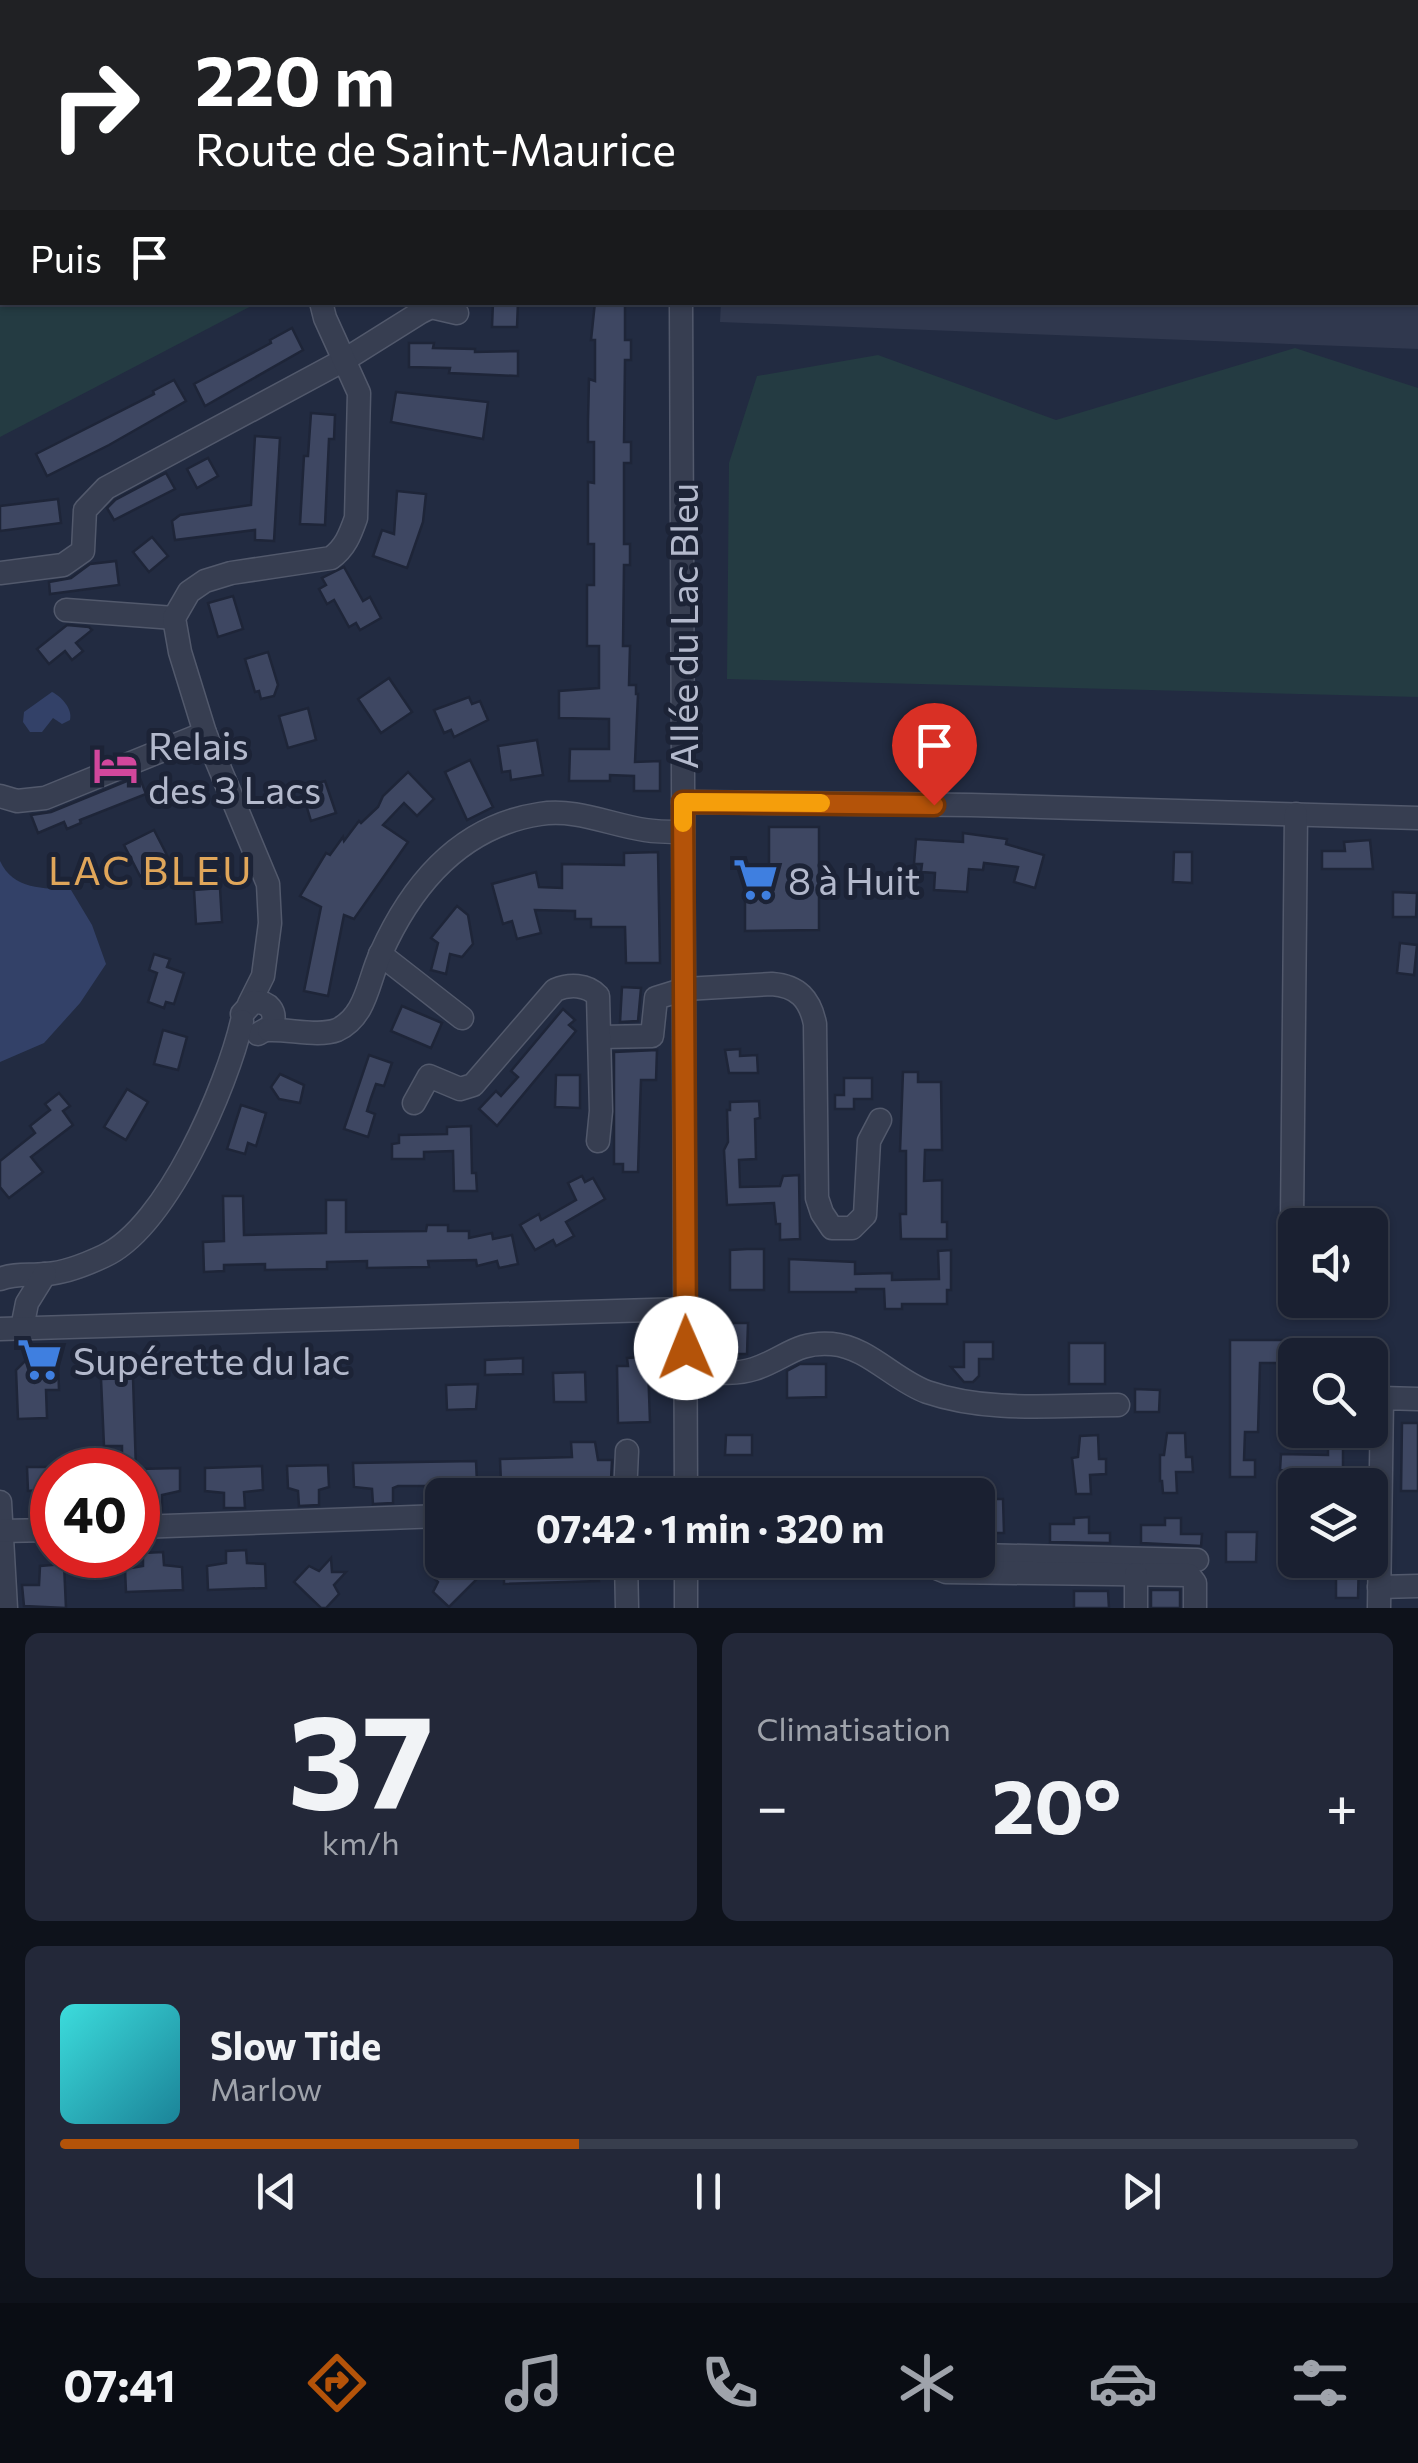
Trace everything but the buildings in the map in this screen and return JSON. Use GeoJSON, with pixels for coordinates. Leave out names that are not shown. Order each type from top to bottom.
{"type":"FeatureCollection","features":[{"type":"Feature","properties":{"kind":"street"},"geometry":{"type":"LineString","coordinates":[[0,1279],[77,1267],[108,1254],[133,1236],[169,1192],[233,1061],[260,1018],[270,923],[268,884],[205,733],[180,652],[174,618],[189,592],[205,581],[231,573],[317,562],[342,550],[356,518],[359,393],[322,305]]}},
{"type":"Feature","properties":{"kind":"street","name":"Allée du Lac Bleu"},"geometry":{"type":"LineString","coordinates":[[681,305],[686,1478]]}},
{"type":"Feature","properties":{"kind":"street"},"geometry":{"type":"LineString","coordinates":[[0,573],[72,562],[84,551],[85,510],[98,494],[346,359],[431,307],[456,313]]}},
{"type":"Feature","properties":{"kind":"street"},"geometry":{"type":"LineString","coordinates":[[66,610],[174,618]]}},
{"type":"Feature","properties":{"kind":"street"},"geometry":{"type":"LineString","coordinates":[[0,796],[16,801],[45,798],[205,733]]}},
{"type":"Feature","properties":{"kind":"street"},"geometry":{"type":"LineString","coordinates":[[683,802],[1418,818]]}},
{"type":"Feature","properties":{"kind":"street"},"geometry":{"type":"LineString","coordinates":[[260,1018],[297,1029],[330,1032],[348,1023],[361,1007],[380,954],[411,896],[429,873],[450,853],[504,824],[544,813],[591,818],[648,831],[683,832]]}},
{"type":"Feature","properties":{"kind":"street"},"geometry":{"type":"LineString","coordinates":[[1292,1208],[1296,814]]}},
{"type":"Feature","properties":{"kind":"street"},"geometry":{"type":"LineString","coordinates":[[380,954],[462,1018]]}},
{"type":"Feature","properties":{"kind":"street"},"geometry":{"type":"LineString","coordinates":[[414,1102],[429,1076],[460,1089],[473,1084],[556,990],[568,985],[598,996],[598,1141]]}},
{"type":"Feature","properties":{"kind":"street"},"geometry":{"type":"LineString","coordinates":[[601,1037],[652,1036],[656,998],[685,989],[784,985],[807,999],[814,1024],[817,1198],[832,1228],[852,1228],[865,1215],[870,1142],[880,1120]]}},
{"type":"Feature","properties":{"kind":"street"},"geometry":{"type":"LineString","coordinates":[[11,1328],[45,1274]]}},
{"type":"Feature","properties":{"kind":"street"},"geometry":{"type":"LineString","coordinates":[[11,1328],[685,1309]]}},
{"type":"Feature","properties":{"kind":"street"},"geometry":{"type":"LineString","coordinates":[[685,1370],[744,1372],[802,1345],[830,1344],[856,1349],[904,1381],[950,1399],[987,1405],[1118,1405]]}},
{"type":"Feature","properties":{"kind":"street"},"geometry":{"type":"LineString","coordinates":[[1418,1399],[1382,1398],[1379,1598],[1418,1586]]}},
{"type":"Feature","properties":{"kind":"street"},"geometry":{"type":"LineString","coordinates":[[626,1478],[627,1450]]}},
{"type":"Feature","properties":{"kind":"street"},"geometry":{"type":"LineString","coordinates":[[0,1502],[6,1608]]}},
{"type":"Feature","properties":{"kind":"street"},"geometry":{"type":"LineString","coordinates":[[160,1526],[425,1517]]}},
{"type":"Feature","properties":{"kind":"street"},"geometry":{"type":"LineString","coordinates":[[2,1531],[30,1530]]}},
{"type":"Feature","properties":{"kind":"street"},"geometry":{"type":"LineString","coordinates":[[995,1556],[1197,1560]]}},
{"type":"Feature","properties":{"kind":"street"},"geometry":{"type":"LineString","coordinates":[[995,1573],[1189,1575],[1195,1583],[1195,1608]]}},
{"type":"Feature","properties":{"kind":"street"},"geometry":{"type":"LineString","coordinates":[[1136,1574],[1136,1608]]}},
{"type":"Feature","properties":{"kind":"street"},"geometry":{"type":"LineString","coordinates":[[626,1578],[627,1608]]}},
{"type":"Feature","properties":{"kind":"street"},"geometry":{"type":"LineString","coordinates":[[686,1578],[686,1608]]}},
{"type":"Feature","properties":{"kind":"shaded area"},"geometry":{"type":"Polygon","coordinates":[[[0,305],[253,305],[0,437],[0,305]]]}},
{"type":"Feature","properties":{"kind":"shaded area"},"geometry":{"type":"Polygon","coordinates":[[[721,305],[1418,305],[1418,349],[720,322],[721,305]]]}},
{"type":"Feature","properties":{"kind":"shaded area"},"geometry":{"type":"Polygon","coordinates":[[[1295,348],[1418,388],[1418,697],[727,679],[729,463],[757,376],[878,355],[1056,420],[1295,348]]]}},
{"type":"Feature","properties":{"kind":"water"},"geometry":{"type":"Polygon","coordinates":[[[52,692],[65,703],[70,720],[62,724],[53,718],[42,732],[30,732],[23,722],[24,712],[52,692]]]}},
{"type":"Feature","properties":{"kind":"water"},"geometry":{"type":"Polygon","coordinates":[[[0,861],[21,882],[71,890],[92,925],[106,964],[80,1003],[44,1043],[0,1062],[0,861]]]}},
{"type":"Feature","properties":{"kind":"slow traffic"},"geometry":{"type":"LineString","coordinates":[[683,823],[683,802],[821,803]]}},
{"type":"Feature","properties":{"kind":"place","name":"Relais des 3 Lacs"},"geometry":{"type":"Point","coordinates":[115,766]}},
{"type":"Feature","properties":{"kind":"place","name":"8 à Huit"},"geometry":{"type":"Point","coordinates":[755,879]}},
{"type":"Feature","properties":{"kind":"place","name":"Supérette du lac"},"geometry":{"type":"Point","coordinates":[40,1359]}},
{"type":"Feature","properties":{"kind":"district","name":"LAC BLEU"},"geometry":{"type":"Point","coordinates":[151,868]}},
{"type":"Feature","properties":{"kind":"route"},"geometry":{"type":"LineString","coordinates":[[686,1348],[683,802],[934,805]]}}]}
